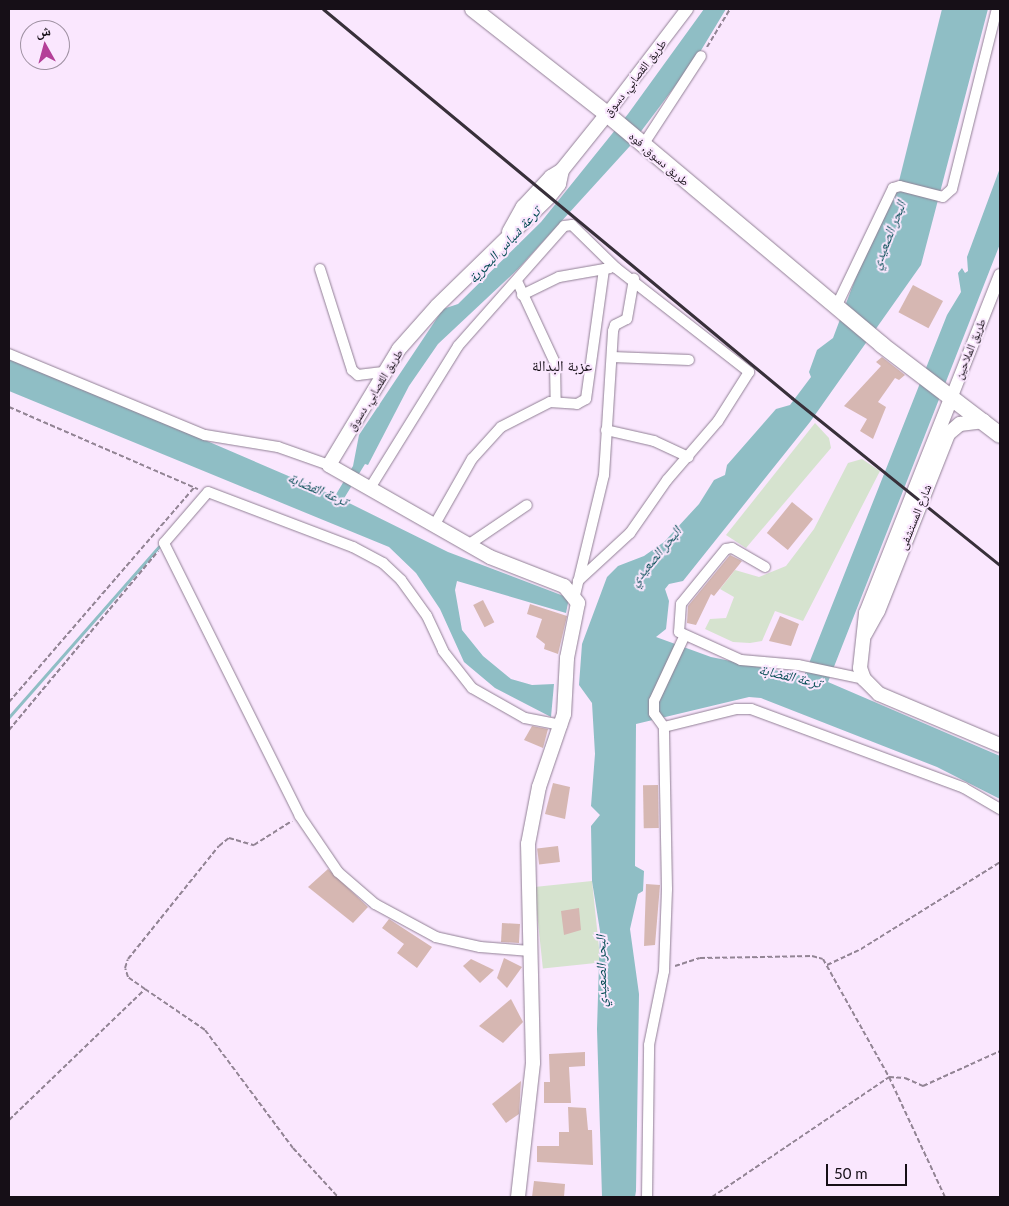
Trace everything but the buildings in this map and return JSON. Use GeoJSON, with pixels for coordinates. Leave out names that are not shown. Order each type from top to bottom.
{"type":"FeatureCollection","features":[{"type":"Feature","properties":{"kind":"main road","name":"طريق دسوق, فوه"},"geometry":{"type":"LineString","coordinates":[[473,9],[613,119],[882,345],[917,368],[952,396]]}},
{"type":"Feature","properties":{"kind":"main road","name":"طريق القصابي, دسوق"},"geometry":{"type":"LineString","coordinates":[[329,465],[383,372],[418,327],[509,233],[549,197],[562,170],[613,119]]}},
{"type":"Feature","properties":{"kind":"main road"},"geometry":{"type":"LineString","coordinates":[[952,396],[1000,435]]}},
{"type":"Feature","properties":{"kind":"main road","name":"شارع المستشفى"},"geometry":{"type":"LineString","coordinates":[[864,678],[859,657],[864,635],[878,611],[937,449],[952,396]]}},
{"type":"Feature","properties":{"kind":"main road","name":"شارع المستشفى"},"geometry":{"type":"LineString","coordinates":[[937,449],[955,426],[984,421]]}},
{"type":"Feature","properties":{"kind":"main road"},"geometry":{"type":"LineString","coordinates":[[329,465],[436,524],[468,545],[564,586],[575,595],[576,617],[563,719],[540,787],[528,844],[533,1063],[518,1197]]}},
{"type":"Feature","properties":{"kind":"main road"},"geometry":{"type":"LineString","coordinates":[[864,678],[879,694],[1000,745]]}},
{"type":"Feature","properties":{"kind":"street","name":"طريق القصابي, دسوق"},"geometry":{"type":"LineString","coordinates":[[613,119],[687,9]]}},
{"type":"Feature","properties":{"kind":"street"},"geometry":{"type":"LineString","coordinates":[[840,310],[890,191],[900,186],[938,196],[946,196],[952,189],[997,9]]}},
{"type":"Feature","properties":{"kind":"street"},"geometry":{"type":"LineString","coordinates":[[644,145],[701,56]]}},
{"type":"Feature","properties":{"kind":"street"},"geometry":{"type":"LineString","coordinates":[[366,486],[440,370],[569,224],[616,268],[634,279],[749,372],[718,421],[630,533],[578,581]]}},
{"type":"Feature","properties":{"kind":"street"},"geometry":{"type":"LineString","coordinates":[[522,295],[553,279],[616,268]]}},
{"type":"Feature","properties":{"kind":"street"},"geometry":{"type":"LineString","coordinates":[[320,269],[352,370],[358,375],[383,372]]}},
{"type":"Feature","properties":{"kind":"street"},"geometry":{"type":"LineString","coordinates":[[436,524],[480,447],[511,421],[556,402],[578,404],[587,396],[604,269]]}},
{"type":"Feature","properties":{"kind":"street","name":"طريق الملاحين"},"geometry":{"type":"LineString","coordinates":[[952,396],[1000,275]]}},
{"type":"Feature","properties":{"kind":"street"},"geometry":{"type":"LineString","coordinates":[[575,595],[604,475],[612,331],[616,325],[626,319],[634,279]]}},
{"type":"Feature","properties":{"kind":"street"},"geometry":{"type":"LineString","coordinates":[[517,281],[555,363],[556,402]]}},
{"type":"Feature","properties":{"kind":"street"},"geometry":{"type":"LineString","coordinates":[[9,354],[205,436],[278,446],[329,465]]}},
{"type":"Feature","properties":{"kind":"street"},"geometry":{"type":"LineString","coordinates":[[612,357],[689,360]]}},
{"type":"Feature","properties":{"kind":"street"},"geometry":{"type":"LineString","coordinates":[[606,430],[654,441],[688,457]]}},
{"type":"Feature","properties":{"kind":"street"},"geometry":{"type":"LineString","coordinates":[[530,951],[456,943],[392,914],[338,872],[300,816],[164,544],[208,492],[353,547],[383,564],[416,598],[443,651],[472,688],[525,718],[563,719]]}},
{"type":"Feature","properties":{"kind":"street"},"geometry":{"type":"LineString","coordinates":[[468,545],[527,506]]}},
{"type":"Feature","properties":{"kind":"street"},"geometry":{"type":"LineString","coordinates":[[765,567],[732,548],[723,551],[681,604],[677,626],[684,637],[741,660],[811,668],[828,673],[864,678]]}},
{"type":"Feature","properties":{"kind":"street"},"geometry":{"type":"LineString","coordinates":[[647,1197],[649,1044],[664,971],[668,793],[664,726],[654,713],[654,701],[684,637]]}},
{"type":"Feature","properties":{"kind":"street"},"geometry":{"type":"LineString","coordinates":[[664,726],[736,709],[751,709],[964,788],[1000,809]]}},
{"type":"Feature","properties":{"kind":"path"},"geometry":{"type":"LineString","coordinates":[[701,56],[730,9]]}},
{"type":"Feature","properties":{"kind":"path"},"geometry":{"type":"LineString","coordinates":[[9,407],[194,488],[208,492]]}},
{"type":"Feature","properties":{"kind":"path"},"geometry":{"type":"LineString","coordinates":[[9,702],[194,488]]}},
{"type":"Feature","properties":{"kind":"path"},"geometry":{"type":"LineString","coordinates":[[9,730],[164,544]]}},
{"type":"Feature","properties":{"kind":"path"},"geometry":{"type":"LineString","coordinates":[[300,816],[254,845],[230,838],[219,846],[128,959],[125,968],[128,977],[205,1030],[293,1148],[338,1197]]}},
{"type":"Feature","properties":{"kind":"path"},"geometry":{"type":"LineString","coordinates":[[827,965],[861,949],[1000,862]]}},
{"type":"Feature","properties":{"kind":"path"},"geometry":{"type":"LineString","coordinates":[[664,971],[700,958],[812,956],[827,965],[888,1077],[945,1197]]}},
{"type":"Feature","properties":{"kind":"path"},"geometry":{"type":"LineString","coordinates":[[9,1120],[146,989]]}},
{"type":"Feature","properties":{"kind":"path"},"geometry":{"type":"LineString","coordinates":[[712,1197],[888,1077],[905,1078],[923,1086],[1000,1051]]}},
{"type":"Feature","properties":{"kind":"shaded area"},"geometry":{"type":"Polygon","coordinates":[[[815,423],[829,438],[831,448],[746,548],[726,535],[815,423]]]}},
{"type":"Feature","properties":{"kind":"shaded area"},"geometry":{"type":"Polygon","coordinates":[[[862,459],[880,471],[803,621],[775,611],[762,641],[750,643],[733,642],[705,629],[710,619],[726,618],[734,597],[720,589],[735,570],[759,577],[786,566],[814,529],[848,463],[862,459]]]}},
{"type":"Feature","properties":{"kind":"shaded area"},"geometry":{"type":"Polygon","coordinates":[[[592,881],[601,963],[543,969],[534,887],[592,881]]]}},
{"type":"Feature","properties":{"kind":"water","name":"ترعة القضابة"},"geometry":{"type":"Polygon","coordinates":[[[704,9],[726,9],[697,57],[630,146],[518,269],[438,344],[409,386],[368,465],[365,464],[343,500],[448,552],[569,598],[566,613],[457,581],[455,590],[462,630],[483,656],[511,679],[532,685],[554,684],[551,717],[495,688],[464,662],[440,609],[416,573],[389,547],[9,391],[9,356],[335,496],[353,466],[359,435],[443,309],[458,304],[541,222],[628,114],[704,9]]]}},
{"type":"Feature","properties":{"kind":"water"},"geometry":{"type":"Polygon","coordinates":[[[942,9],[988,9],[921,265],[810,422],[683,581],[669,584],[665,589],[669,601],[666,629],[656,637],[711,657],[804,676],[947,315],[961,292],[958,273],[962,268],[965,273],[968,271],[967,257],[1000,168],[1000,244],[828,682],[1000,756],[1000,799],[937,767],[761,698],[749,697],[636,724],[635,866],[644,871],[643,891],[638,894],[630,929],[639,994],[636,1191],[635,1197],[602,1197],[597,1029],[600,931],[592,881],[591,826],[600,815],[591,806],[595,754],[592,703],[579,685],[582,644],[607,577],[618,566],[644,556],[664,542],[699,504],[714,480],[725,475],[727,465],[776,409],[790,405],[811,377],[809,372],[817,350],[833,338],[868,245],[895,197],[942,9]]]}},
{"type":"Feature","properties":{"kind":"waterway"},"geometry":{"type":"LineString","coordinates":[[9,717],[162,543]]}},
{"type":"Feature","properties":{"kind":"railway"},"geometry":{"type":"LineString","coordinates":[[323,9],[792,398],[1000,565]]}},
{"type":"Feature","properties":{"kind":"district","name":"عزبة البدالة"},"geometry":{"type":"Point","coordinates":[562,366]}},
{"type":"Feature","properties":{"kind":"water label","name":"البحر الصعيدي"},"geometry":{"type":"Point","coordinates":[888,235]}},
{"type":"Feature","properties":{"kind":"water label","name":"ترعة شباس البحرية"},"geometry":{"type":"Point","coordinates":[504,245]}},
{"type":"Feature","properties":{"kind":"water label","name":"البحر الصعيدي"},"geometry":{"type":"Point","coordinates":[655,556]}},
{"type":"Feature","properties":{"kind":"water label","name":"البحر الصعيدي"},"geometry":{"type":"Point","coordinates":[601,971]}}]}
